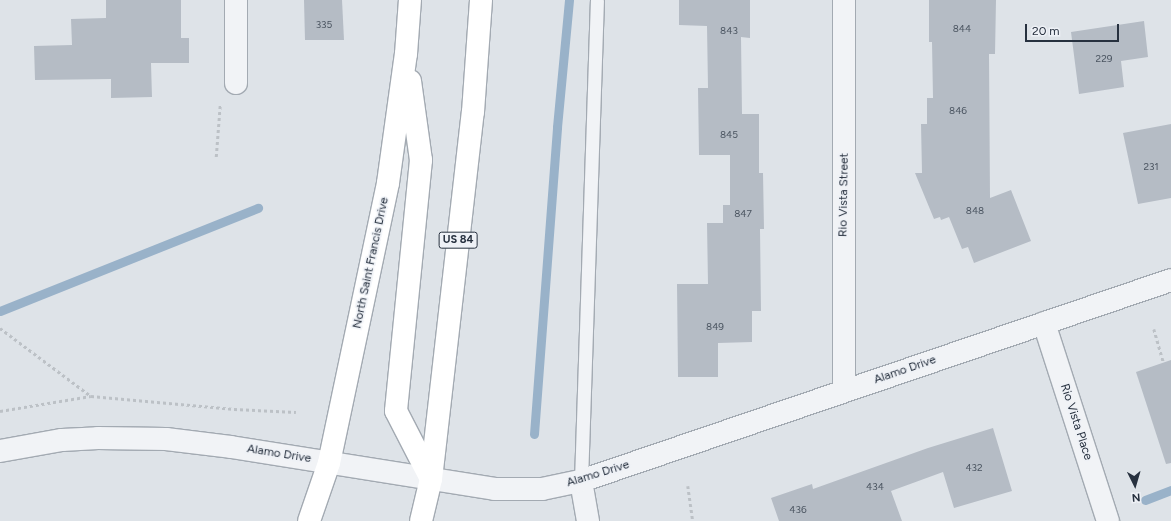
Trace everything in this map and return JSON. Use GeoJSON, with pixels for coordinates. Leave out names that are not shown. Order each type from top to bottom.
{"type":"FeatureCollection","features":[{"type":"Feature","properties":{"kind":"highway","name":"North Saint Francis Drive"},"geometry":{"type":"LineString","coordinates":[[309,521],[329,462],[388,183],[406,54],[410,0]]}},
{"type":"Feature","properties":{"kind":"highway","name":"US 84"},"geometry":{"type":"LineString","coordinates":[[421,521],[431,479],[473,112],[481,0]]}},
{"type":"Feature","properties":{"kind":"highway"},"geometry":{"type":"LineString","coordinates":[[406,54],[421,160],[396,411],[431,479]]}},
{"type":"Feature","properties":{"kind":"street"},"geometry":{"type":"LineString","coordinates":[[236,0],[236,83]]}},
{"type":"Feature","properties":{"kind":"street","name":"Rio Vista Street"},"geometry":{"type":"LineString","coordinates":[[844,0],[844,390]]}},
{"type":"Feature","properties":{"kind":"street","name":"Alamo Drive"},"geometry":{"type":"LineString","coordinates":[[0,451],[62,440],[132,437],[198,442],[431,479],[505,489],[542,489],[581,481],[844,390],[1171,280]]}},
{"type":"Feature","properties":{"kind":"street","name":"Rio Vista Place"},"geometry":{"type":"LineString","coordinates":[[1044,322],[1108,521]]}},
{"type":"Feature","properties":{"kind":"street"},"geometry":{"type":"LineString","coordinates":[[581,481],[588,521]]}},
{"type":"Feature","properties":{"kind":"lane"},"geometry":{"type":"LineString","coordinates":[[581,481],[597,0]]}},
{"type":"Feature","properties":{"kind":"path"},"geometry":{"type":"LineString","coordinates":[[216,157],[221,100]]}},
{"type":"Feature","properties":{"kind":"path"},"geometry":{"type":"LineString","coordinates":[[0,328],[91,396]]}},
{"type":"Feature","properties":{"kind":"path"},"geometry":{"type":"LineString","coordinates":[[1154,329],[1164,363]]}},
{"type":"Feature","properties":{"kind":"path"},"geometry":{"type":"LineString","coordinates":[[0,410],[91,396],[234,409],[296,412]]}},
{"type":"Feature","properties":{"kind":"path"},"geometry":{"type":"LineString","coordinates":[[688,486],[693,521]]}},
{"type":"Feature","properties":{"kind":"building"},"geometry":{"type":"Polygon","coordinates":[[[106,0],[181,0],[181,38],[189,38],[189,63],[151,63],[152,97],[111,98],[111,79],[35,80],[34,46],[72,45],[71,19],[106,18],[106,0]]]}},
{"type":"Feature","properties":{"kind":"building"},"geometry":{"type":"Polygon","coordinates":[[[304,0],[342,0],[344,40],[305,40],[304,0]]]}},
{"type":"Feature","properties":{"kind":"building"},"geometry":{"type":"Polygon","coordinates":[[[679,0],[750,0],[750,38],[741,37],[742,114],[759,114],[759,173],[763,173],[764,229],[760,229],[761,311],[752,311],[752,342],[718,343],[718,377],[678,377],[677,284],[708,284],[707,223],[723,223],[723,205],[730,205],[730,155],[699,155],[698,88],[708,88],[707,26],[679,25],[679,0]]]}},
{"type":"Feature","properties":{"kind":"building"},"geometry":{"type":"Polygon","coordinates":[[[929,0],[996,0],[995,54],[989,54],[990,198],[1011,190],[1031,241],[974,263],[968,247],[962,249],[949,217],[941,220],[940,217],[934,219],[915,173],[922,173],[921,124],[927,124],[927,98],[933,98],[932,42],[929,42],[929,0]]]}},
{"type":"Feature","properties":{"kind":"building"},"geometry":{"type":"Polygon","coordinates":[[[1144,21],[1148,57],[1121,61],[1124,87],[1079,94],[1071,32],[1144,21]]]}},
{"type":"Feature","properties":{"kind":"building"},"geometry":{"type":"Polygon","coordinates":[[[1171,124],[1171,198],[1138,204],[1123,133],[1171,124]]]}},
{"type":"Feature","properties":{"kind":"building"},"geometry":{"type":"Polygon","coordinates":[[[1171,360],[1171,463],[1166,464],[1136,372],[1171,360]]]}},
{"type":"Feature","properties":{"kind":"building"},"geometry":{"type":"Polygon","coordinates":[[[993,428],[1012,491],[954,508],[943,472],[891,491],[902,521],[779,521],[771,498],[812,484],[813,489],[928,448],[993,428]]]}},
{"type":"Feature","properties":{"kind":"waterway"},"geometry":{"type":"LineString","coordinates":[[534,434],[557,127],[569,0]]}},
{"type":"Feature","properties":{"kind":"waterway"},"geometry":{"type":"LineString","coordinates":[[0,311],[258,208]]}},
{"type":"Feature","properties":{"kind":"waterway"},"geometry":{"type":"LineString","coordinates":[[1145,500],[1171,490]]}}]}
